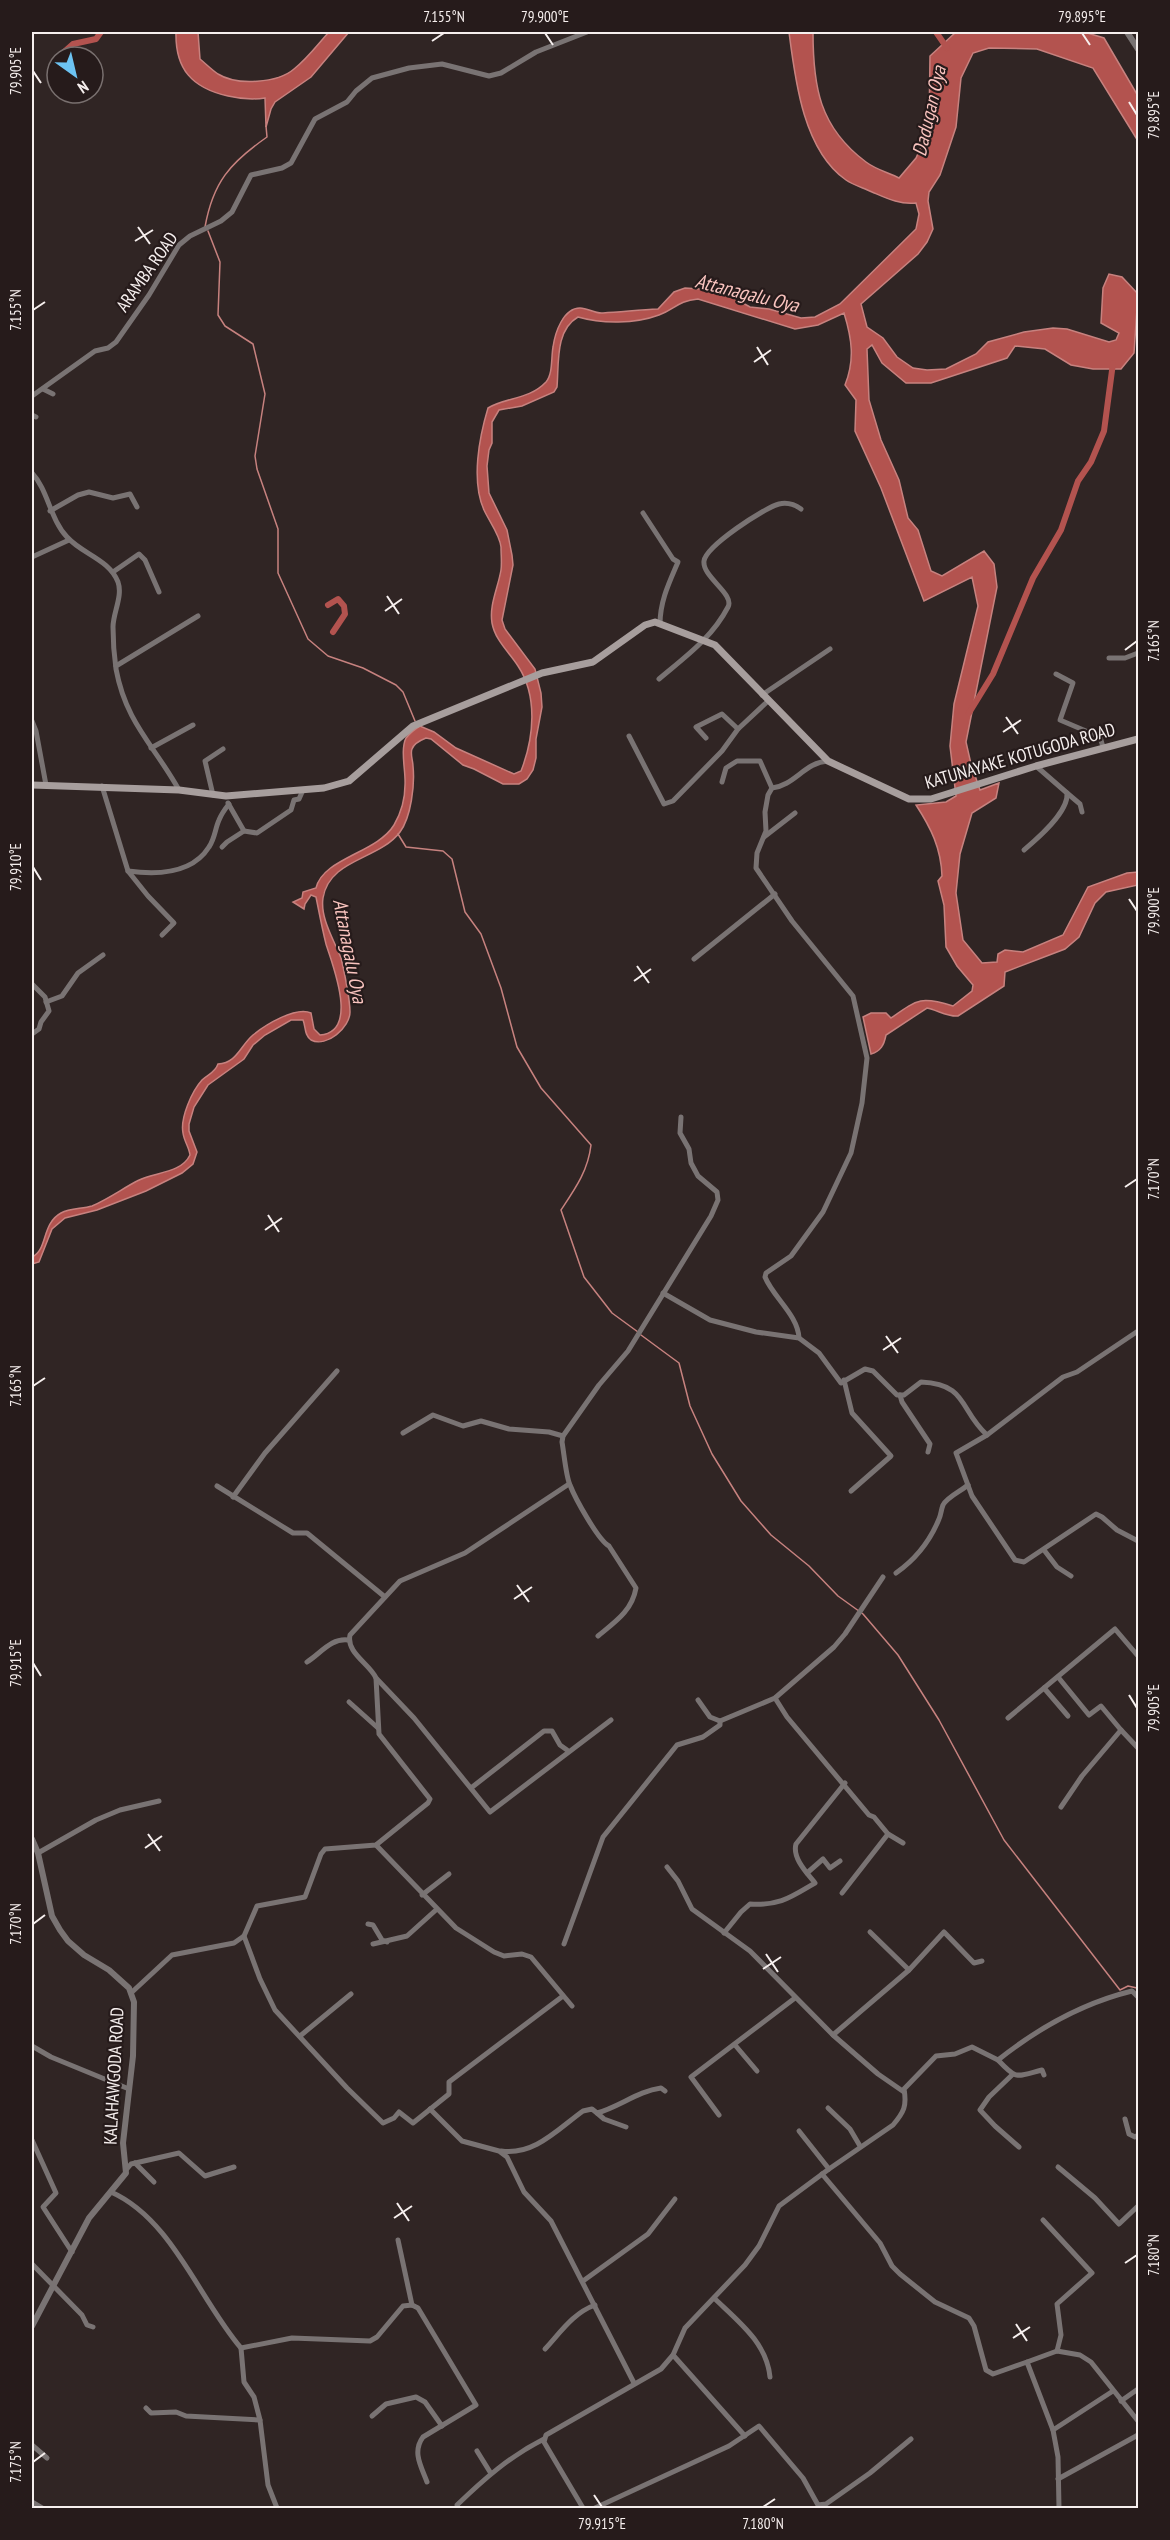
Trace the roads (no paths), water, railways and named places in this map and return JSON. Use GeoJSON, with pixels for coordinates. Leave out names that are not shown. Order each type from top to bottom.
{"type":"FeatureCollection","features":[{"type":"Feature","properties":{"kind":"main road"},"geometry":{"type":"LineString","coordinates":[[32,785],[179,790],[226,796],[324,788],[349,781],[413,726],[542,673],[592,662],[645,625],[655,622],[660,624]]}},
{"type":"Feature","properties":{"kind":"main road","name":"KATUNAYAKE KOTUGODA ROAD"},"geometry":{"type":"LineString","coordinates":[[660,624],[715,645],[828,761],[909,800],[931,799],[1036,766],[1138,738]]}},
{"type":"Feature","properties":{"kind":"street","name":"ARAMBA ROAD"},"geometry":{"type":"LineString","coordinates":[[32,396],[95,351],[108,348],[116,342],[180,245],[190,236],[232,212],[252,175],[282,168],[291,163],[315,119],[347,102],[372,78],[409,68],[442,64],[489,76],[501,73],[536,52],[587,32]]}},
{"type":"Feature","properties":{"kind":"street"},"geometry":{"type":"LineString","coordinates":[[1127,32],[1138,50]]}},
{"type":"Feature","properties":{"kind":"street"},"geometry":{"type":"LineString","coordinates":[[43,389],[53,394]]}},
{"type":"Feature","properties":{"kind":"street"},"geometry":{"type":"LineString","coordinates":[[32,473],[50,511],[69,540],[113,572],[119,584],[113,625],[116,666],[122,696],[139,732],[179,790]]}},
{"type":"Feature","properties":{"kind":"street"},"geometry":{"type":"LineString","coordinates":[[50,511],[78,495],[89,492],[113,498],[130,494],[137,507]]}},
{"type":"Feature","properties":{"kind":"street"},"geometry":{"type":"LineString","coordinates":[[659,679],[706,640],[730,602],[705,570],[706,555],[736,528],[763,511],[780,504],[793,504],[801,508]]}},
{"type":"Feature","properties":{"kind":"street"},"geometry":{"type":"LineString","coordinates":[[643,513],[673,559],[678,562],[664,591],[660,624]]}},
{"type":"Feature","properties":{"kind":"street"},"geometry":{"type":"LineString","coordinates":[[32,557],[69,540]]}},
{"type":"Feature","properties":{"kind":"street"},"geometry":{"type":"LineString","coordinates":[[113,572],[139,554],[159,592]]}},
{"type":"Feature","properties":{"kind":"street"},"geometry":{"type":"LineString","coordinates":[[116,666],[198,616]]}},
{"type":"Feature","properties":{"kind":"street"},"geometry":{"type":"LineString","coordinates":[[762,695],[830,649]]}},
{"type":"Feature","properties":{"kind":"street"},"geometry":{"type":"LineString","coordinates":[[1109,658],[1125,658],[1138,653]]}},
{"type":"Feature","properties":{"kind":"street"},"geometry":{"type":"LineString","coordinates":[[1056,674],[1073,682],[1060,720],[1100,737],[1103,747]]}},
{"type":"Feature","properties":{"kind":"street"},"geometry":{"type":"LineString","coordinates":[[628,736],[664,804],[673,801],[722,751],[738,729],[768,701]]}},
{"type":"Feature","properties":{"kind":"street"},"geometry":{"type":"LineString","coordinates":[[706,738],[696,727],[722,714],[738,729]]}},
{"type":"Feature","properties":{"kind":"street"},"geometry":{"type":"LineString","coordinates":[[32,722],[36,731],[46,785]]}},
{"type":"Feature","properties":{"kind":"street"},"geometry":{"type":"LineString","coordinates":[[151,748],[193,725]]}},
{"type":"Feature","properties":{"kind":"street"},"geometry":{"type":"LineString","coordinates":[[213,795],[205,761],[223,749]]}},
{"type":"Feature","properties":{"kind":"street"},"geometry":{"type":"LineString","coordinates":[[722,782],[726,768],[737,761],[760,761],[772,788]]}},
{"type":"Feature","properties":{"kind":"street"},"geometry":{"type":"LineString","coordinates":[[772,788],[784,787],[800,772],[818,762],[828,761]]}},
{"type":"Feature","properties":{"kind":"street"},"geometry":{"type":"LineString","coordinates":[[1036,766],[1080,804],[1082,812]]}},
{"type":"Feature","properties":{"kind":"street"},"geometry":{"type":"LineString","coordinates":[[102,786],[128,871],[174,923],[162,935]]}},
{"type":"Feature","properties":{"kind":"street"},"geometry":{"type":"LineString","coordinates":[[772,788],[768,795],[765,812],[766,831],[757,853],[756,868],[792,921],[853,996],[867,1058],[862,1103],[851,1153],[823,1212],[791,1256],[766,1273],[765,1277],[791,1317],[799,1332],[799,1338]]}},
{"type":"Feature","properties":{"kind":"street"},"geometry":{"type":"LineString","coordinates":[[222,847],[244,831],[257,833],[291,810],[294,800],[299,799],[303,790]]}},
{"type":"Feature","properties":{"kind":"street"},"geometry":{"type":"LineString","coordinates":[[1024,850],[1040,837],[1057,817],[1068,798],[1067,793]]}},
{"type":"Feature","properties":{"kind":"street"},"geometry":{"type":"LineString","coordinates":[[226,796],[244,831]]}},
{"type":"Feature","properties":{"kind":"street"},"geometry":{"type":"LineString","coordinates":[[128,871],[151,874],[174,871],[193,864],[209,847],[216,835],[218,822],[229,804]]}},
{"type":"Feature","properties":{"kind":"street"},"geometry":{"type":"LineString","coordinates":[[763,838],[795,813]]}},
{"type":"Feature","properties":{"kind":"street"},"geometry":{"type":"LineString","coordinates":[[694,959],[775,894]]}},
{"type":"Feature","properties":{"kind":"street"},"geometry":{"type":"LineString","coordinates":[[46,1002],[62,996],[78,973],[103,955]]}},
{"type":"Feature","properties":{"kind":"street"},"geometry":{"type":"LineString","coordinates":[[32,984],[49,1005],[49,1011],[39,1029],[32,1034]]}},
{"type":"Feature","properties":{"kind":"street"},"geometry":{"type":"LineString","coordinates":[[598,1636],[627,1611],[634,1601],[636,1588],[609,1546],[603,1543],[568,1484],[562,1442],[563,1436],[599,1385],[628,1351],[711,1216],[718,1200],[717,1192],[698,1176],[691,1163],[689,1149],[680,1133],[681,1117]]}},
{"type":"Feature","properties":{"kind":"street"},"geometry":{"type":"LineString","coordinates":[[663,1293],[710,1320],[756,1332],[799,1338],[819,1353],[840,1383],[865,1370],[873,1371],[897,1395],[900,1395]]}},
{"type":"Feature","properties":{"kind":"street"},"geometry":{"type":"LineString","coordinates":[[1138,1331],[1077,1371],[1063,1377],[987,1435],[956,1453],[968,1485],[983,1514],[1015,1560],[1024,1562],[1096,1514],[1116,1530],[1138,1541]]}},
{"type":"Feature","properties":{"kind":"street"},"geometry":{"type":"LineString","coordinates":[[233,1497],[265,1453],[337,1371]]}},
{"type":"Feature","properties":{"kind":"street"},"geometry":{"type":"LineString","coordinates":[[844,1380],[852,1413],[891,1456],[851,1491]]}},
{"type":"Feature","properties":{"kind":"street"},"geometry":{"type":"LineString","coordinates":[[900,1395],[921,1382],[946,1386],[956,1392],[980,1429],[987,1435]]}},
{"type":"Feature","properties":{"kind":"street"},"geometry":{"type":"LineString","coordinates":[[900,1395],[902,1402],[930,1444],[928,1452]]}},
{"type":"Feature","properties":{"kind":"street"},"geometry":{"type":"LineString","coordinates":[[403,1433],[433,1415],[463,1426],[482,1422],[509,1429],[549,1432],[563,1436]]}},
{"type":"Feature","properties":{"kind":"street"},"geometry":{"type":"LineString","coordinates":[[348,1640],[385,1597],[407,1576],[465,1552],[568,1484]]}},
{"type":"Feature","properties":{"kind":"street"},"geometry":{"type":"LineString","coordinates":[[896,1573],[912,1562],[920,1552],[946,1502],[968,1485]]}},
{"type":"Feature","properties":{"kind":"street"},"geometry":{"type":"LineString","coordinates":[[217,1486],[293,1533],[307,1533],[385,1597]]}},
{"type":"Feature","properties":{"kind":"street"},"geometry":{"type":"LineString","coordinates":[[1044,1550],[1057,1567],[1071,1576]]}},
{"type":"Feature","properties":{"kind":"street"},"geometry":{"type":"LineString","coordinates":[[698,1700],[710,1716],[720,1721],[775,1698],[834,1647],[883,1577]]}},
{"type":"Feature","properties":{"kind":"street"},"geometry":{"type":"LineString","coordinates":[[1008,1718],[1115,1629],[1138,1656]]}},
{"type":"Feature","properties":{"kind":"street"},"geometry":{"type":"LineString","coordinates":[[307,1662],[331,1643],[339,1639],[348,1640]]}},
{"type":"Feature","properties":{"kind":"street"},"geometry":{"type":"LineString","coordinates":[[348,1640],[376,1678],[414,1718],[490,1812],[610,1720]]}},
{"type":"Feature","properties":{"kind":"street"},"geometry":{"type":"LineString","coordinates":[[1058,1677],[1089,1715],[1101,1706],[1138,1748]]}},
{"type":"Feature","properties":{"kind":"street"},"geometry":{"type":"LineString","coordinates":[[376,1678],[378,1728]]}},
{"type":"Feature","properties":{"kind":"street"},"geometry":{"type":"LineString","coordinates":[[1044,1689],[1068,1716]]}},
{"type":"Feature","properties":{"kind":"street"},"geometry":{"type":"LineString","coordinates":[[775,1698],[869,1815],[874,1817],[888,1834],[903,1843]]}},
{"type":"Feature","properties":{"kind":"street"},"geometry":{"type":"LineString","coordinates":[[131,1993],[171,1955],[234,1943],[244,1936],[257,1906],[305,1897],[325,1849],[376,1845],[430,1799],[388,1746],[378,1728],[349,1702]]}},
{"type":"Feature","properties":{"kind":"street"},"geometry":{"type":"LineString","coordinates":[[564,1944],[603,1837],[677,1745],[703,1737],[720,1725],[720,1721]]}},
{"type":"Feature","properties":{"kind":"street"},"geometry":{"type":"LineString","coordinates":[[1061,1807],[1082,1776],[1121,1730]]}},
{"type":"Feature","properties":{"kind":"street"},"geometry":{"type":"LineString","coordinates":[[471,1788],[544,1731],[552,1731],[560,1745],[567,1750]]}},
{"type":"Feature","properties":{"kind":"street"},"geometry":{"type":"LineString","coordinates":[[724,1933],[750,1904],[769,1905],[785,1901],[816,1883],[807,1873],[795,1850],[796,1844],[845,1784]]}},
{"type":"Feature","properties":{"kind":"street"},"geometry":{"type":"LineString","coordinates":[[38,1853],[96,1820],[120,1810],[159,1801]]}},
{"type":"Feature","properties":{"kind":"street"},"geometry":{"type":"LineString","coordinates":[[842,1893],[888,1834]]}},
{"type":"Feature","properties":{"kind":"street","name":"KALAHAWGODA ROAD"},"geometry":{"type":"LineString","coordinates":[[32,1839],[38,1853],[52,1916],[60,1930],[68,1941],[84,1955],[109,1970],[129,1988],[134,2002],[133,2056],[123,2143],[126,2170],[89,2218],[54,2287],[32,2322]]}},
{"type":"Feature","properties":{"kind":"street"},"geometry":{"type":"LineString","coordinates":[[376,1845],[456,1928],[504,1956],[522,1954],[531,1957],[572,2006]]}},
{"type":"Feature","properties":{"kind":"street"},"geometry":{"type":"LineString","coordinates":[[807,1873],[823,1859],[830,1869],[840,1861]]}},
{"type":"Feature","properties":{"kind":"street"},"geometry":{"type":"LineString","coordinates":[[667,1867],[678,1881],[692,1909],[772,1971],[795,1998],[833,2035],[904,2092]]}},
{"type":"Feature","properties":{"kind":"street"},"geometry":{"type":"LineString","coordinates":[[422,1894],[449,1874]]}},
{"type":"Feature","properties":{"kind":"street"},"geometry":{"type":"LineString","coordinates":[[373,1944],[407,1936],[437,1909]]}},
{"type":"Feature","properties":{"kind":"street"},"geometry":{"type":"LineString","coordinates":[[368,1924],[373,1925],[382,1940],[387,1942]]}},
{"type":"Feature","properties":{"kind":"street"},"geometry":{"type":"LineString","coordinates":[[870,1932],[909,1970]]}},
{"type":"Feature","properties":{"kind":"street"},"geometry":{"type":"LineString","coordinates":[[833,2035],[909,1970],[944,1932],[974,1963],[982,1961]]}},
{"type":"Feature","properties":{"kind":"street"},"geometry":{"type":"LineString","coordinates":[[244,1936],[260,1979],[275,2010],[347,2088],[383,2122],[394,2118],[399,2112],[413,2123],[449,2094],[449,2082],[563,1996]]}},
{"type":"Feature","properties":{"kind":"street"},"geometry":{"type":"LineString","coordinates":[[998,2060],[1050,2023],[1119,1994],[1132,1992],[1138,1997]]}},
{"type":"Feature","properties":{"kind":"street"},"geometry":{"type":"LineString","coordinates":[[300,2036],[351,1994]]}},
{"type":"Feature","properties":{"kind":"street"},"geometry":{"type":"LineString","coordinates":[[719,2115],[691,2077],[795,1998]]}},
{"type":"Feature","properties":{"kind":"street"},"geometry":{"type":"LineString","coordinates":[[735,2045],[757,2071]]}},
{"type":"Feature","properties":{"kind":"street"},"geometry":{"type":"LineString","coordinates":[[32,2046],[51,2057],[129,2089]]}},
{"type":"Feature","properties":{"kind":"street"},"geometry":{"type":"LineString","coordinates":[[458,2508],[457,2505],[490,2472],[526,2448],[544,2440],[555,2429],[661,2369],[673,2355],[685,2328],[745,2265],[759,2246],[780,2206],[892,2125],[900,2117],[906,2101],[904,2089],[936,2056],[956,2054],[972,2047],[998,2060],[1012,2075],[1017,2077],[1042,2070],[1044,2075]]}},
{"type":"Feature","properties":{"kind":"street"},"geometry":{"type":"LineString","coordinates":[[985,2064],[988,2056]]}},
{"type":"Feature","properties":{"kind":"street"},"geometry":{"type":"LineString","coordinates":[[1012,2075],[989,2097],[980,2110],[994,2126],[1019,2147]]}},
{"type":"Feature","properties":{"kind":"street"},"geometry":{"type":"LineString","coordinates":[[597,2113],[649,2090],[661,2088],[665,2091]]}},
{"type":"Feature","properties":{"kind":"street"},"geometry":{"type":"LineString","coordinates":[[828,2108],[850,2129],[860,2146]]}},
{"type":"Feature","properties":{"kind":"street"},"geometry":{"type":"LineString","coordinates":[[430,2109],[454,2136],[462,2141],[500,2151],[523,2151],[535,2146],[583,2111],[592,2109],[604,2119],[626,2127]]}},
{"type":"Feature","properties":{"kind":"street"},"geometry":{"type":"LineString","coordinates":[[1125,2119],[1129,2134],[1135,2137],[1138,2135]]}},
{"type":"Feature","properties":{"kind":"street"},"geometry":{"type":"LineString","coordinates":[[799,2131],[829,2169]]}},
{"type":"Feature","properties":{"kind":"street"},"geometry":{"type":"LineString","coordinates":[[32,2140],[56,2193],[43,2207],[72,2252]]}},
{"type":"Feature","properties":{"kind":"street"},"geometry":{"type":"LineString","coordinates":[[500,2151],[507,2157],[524,2192],[551,2221],[634,2383]]}},
{"type":"Feature","properties":{"kind":"street"},"geometry":{"type":"LineString","coordinates":[[126,2170],[135,2163],[179,2153],[205,2176],[234,2167]]}},
{"type":"Feature","properties":{"kind":"street"},"geometry":{"type":"LineString","coordinates":[[135,2163],[154,2182]]}},
{"type":"Feature","properties":{"kind":"street"},"geometry":{"type":"LineString","coordinates":[[1058,2167],[1095,2198],[1119,2223],[1138,2206]]}},
{"type":"Feature","properties":{"kind":"street"},"geometry":{"type":"LineString","coordinates":[[822,2174],[880,2243],[892,2266],[900,2274],[935,2302],[969,2318],[974,2326],[986,2370],[993,2374],[1056,2351],[1080,2355],[1091,2362],[1138,2421]]}},
{"type":"Feature","properties":{"kind":"street"},"geometry":{"type":"LineString","coordinates":[[111,2192],[127,2199],[155,2224],[241,2348],[244,2382],[254,2397],[260,2420],[268,2485],[277,2508]]}},
{"type":"Feature","properties":{"kind":"street"},"geometry":{"type":"LineString","coordinates":[[583,2281],[648,2234],[675,2199]]}},
{"type":"Feature","properties":{"kind":"street"},"geometry":{"type":"LineString","coordinates":[[1043,2220],[1092,2273],[1057,2304],[1061,2336],[1056,2351]]}},
{"type":"Feature","properties":{"kind":"street"},"geometry":{"type":"LineString","coordinates":[[398,2240],[412,2305]]}},
{"type":"Feature","properties":{"kind":"street"},"geometry":{"type":"LineString","coordinates":[[32,2264],[82,2315],[87,2325],[93,2327]]}},
{"type":"Feature","properties":{"kind":"street"},"geometry":{"type":"LineString","coordinates":[[714,2298],[748,2331],[762,2349],[769,2362],[770,2377]]}},
{"type":"Feature","properties":{"kind":"street"},"geometry":{"type":"LineString","coordinates":[[241,2348],[292,2338],[370,2341],[377,2337],[403,2306],[412,2305],[418,2308],[476,2405],[423,2437],[418,2444],[417,2453],[428,2482]]}},
{"type":"Feature","properties":{"kind":"street"},"geometry":{"type":"LineString","coordinates":[[545,2349],[576,2316],[584,2309],[595,2305]]}},
{"type":"Feature","properties":{"kind":"street"},"geometry":{"type":"LineString","coordinates":[[673,2355],[745,2436]]}},
{"type":"Feature","properties":{"kind":"street"},"geometry":{"type":"LineString","coordinates":[[1027,2362],[1053,2430],[1059,2508]]}},
{"type":"Feature","properties":{"kind":"street"},"geometry":{"type":"LineString","coordinates":[[1121,2401],[1138,2389]]}},
{"type":"Feature","properties":{"kind":"street"},"geometry":{"type":"LineString","coordinates":[[1053,2430],[1113,2391]]}},
{"type":"Feature","properties":{"kind":"street"},"geometry":{"type":"LineString","coordinates":[[372,2416],[386,2404],[416,2397],[425,2402],[442,2426]]}},
{"type":"Feature","properties":{"kind":"street"},"geometry":{"type":"LineString","coordinates":[[146,2408],[151,2413],[176,2412],[186,2416],[260,2420]]}},
{"type":"Feature","properties":{"kind":"street"},"geometry":{"type":"LineString","coordinates":[[595,2508],[729,2446],[759,2426],[803,2478],[818,2505],[826,2504],[870,2473],[910,2439]]}},
{"type":"Feature","properties":{"kind":"street"},"geometry":{"type":"LineString","coordinates":[[1058,2480],[1138,2435]]}},
{"type":"Feature","properties":{"kind":"street"},"geometry":{"type":"LineString","coordinates":[[544,2440],[583,2508]]}},
{"type":"Feature","properties":{"kind":"street"},"geometry":{"type":"LineString","coordinates":[[32,2445],[46,2458]]}},
{"type":"Feature","properties":{"kind":"street"},"geometry":{"type":"LineString","coordinates":[[477,2451],[490,2472]]}},
{"type":"Feature","properties":{"kind":"street"},"geometry":{"type":"LineString","coordinates":[[32,2502],[42,2508]]}},
{"type":"Feature","properties":{"kind":"waterway"},"geometry":{"type":"LineString","coordinates":[[72,45],[96,39],[101,32]]}},
{"type":"Feature","properties":{"kind":"waterway"},"geometry":{"type":"LineString","coordinates":[[936,32],[947,48]]}},
{"type":"Feature","properties":{"kind":"waterway"},"geometry":{"type":"LineString","coordinates":[[205,227],[208,211],[218,186],[233,165],[267,137],[266,126]]}},
{"type":"Feature","properties":{"kind":"waterway"},"geometry":{"type":"LineString","coordinates":[[208,231],[220,262],[218,315],[225,326],[253,344],[265,394],[255,456],[257,469],[278,529],[278,573],[308,639],[328,656],[363,668],[396,685],[403,692],[415,721]]}},
{"type":"Feature","properties":{"kind":"waterway"},"geometry":{"type":"LineString","coordinates":[[969,713],[993,674],[1033,578],[1061,530],[1078,481],[1091,462],[1104,431],[1113,363]]}},
{"type":"Feature","properties":{"kind":"waterway"},"geometry":{"type":"LineString","coordinates":[[328,605],[338,599],[344,606],[345,614],[333,632]]}},
{"type":"Feature","properties":{"kind":"waterway"},"geometry":{"type":"LineString","coordinates":[[398,834],[406,847],[443,851],[452,859],[465,912],[481,934],[501,988],[517,1047],[541,1088],[591,1145],[584,1171],[561,1210],[584,1277],[612,1313],[638,1332]]}},
{"type":"Feature","properties":{"kind":"waterway"},"geometry":{"type":"LineString","coordinates":[[641,1335],[679,1363],[690,1406],[712,1454],[741,1501],[771,1535],[809,1566],[838,1596],[863,1614],[898,1655],[939,1720],[1004,1840],[1120,1990],[1128,1986],[1137,1988],[1138,1991]]}},
{"type":"Feature","properties":{"kind":"water label","name":"Dadugan Oya"},"geometry":{"type":"Point","coordinates":[929,111]}},
{"type":"Feature","properties":{"kind":"water label","name":"Attanagalu Oya"},"geometry":{"type":"Point","coordinates":[747,293]}},
{"type":"Feature","properties":{"kind":"water label","name":"Attanagalu Oya"},"geometry":{"type":"Point","coordinates":[350,951]}}]}
